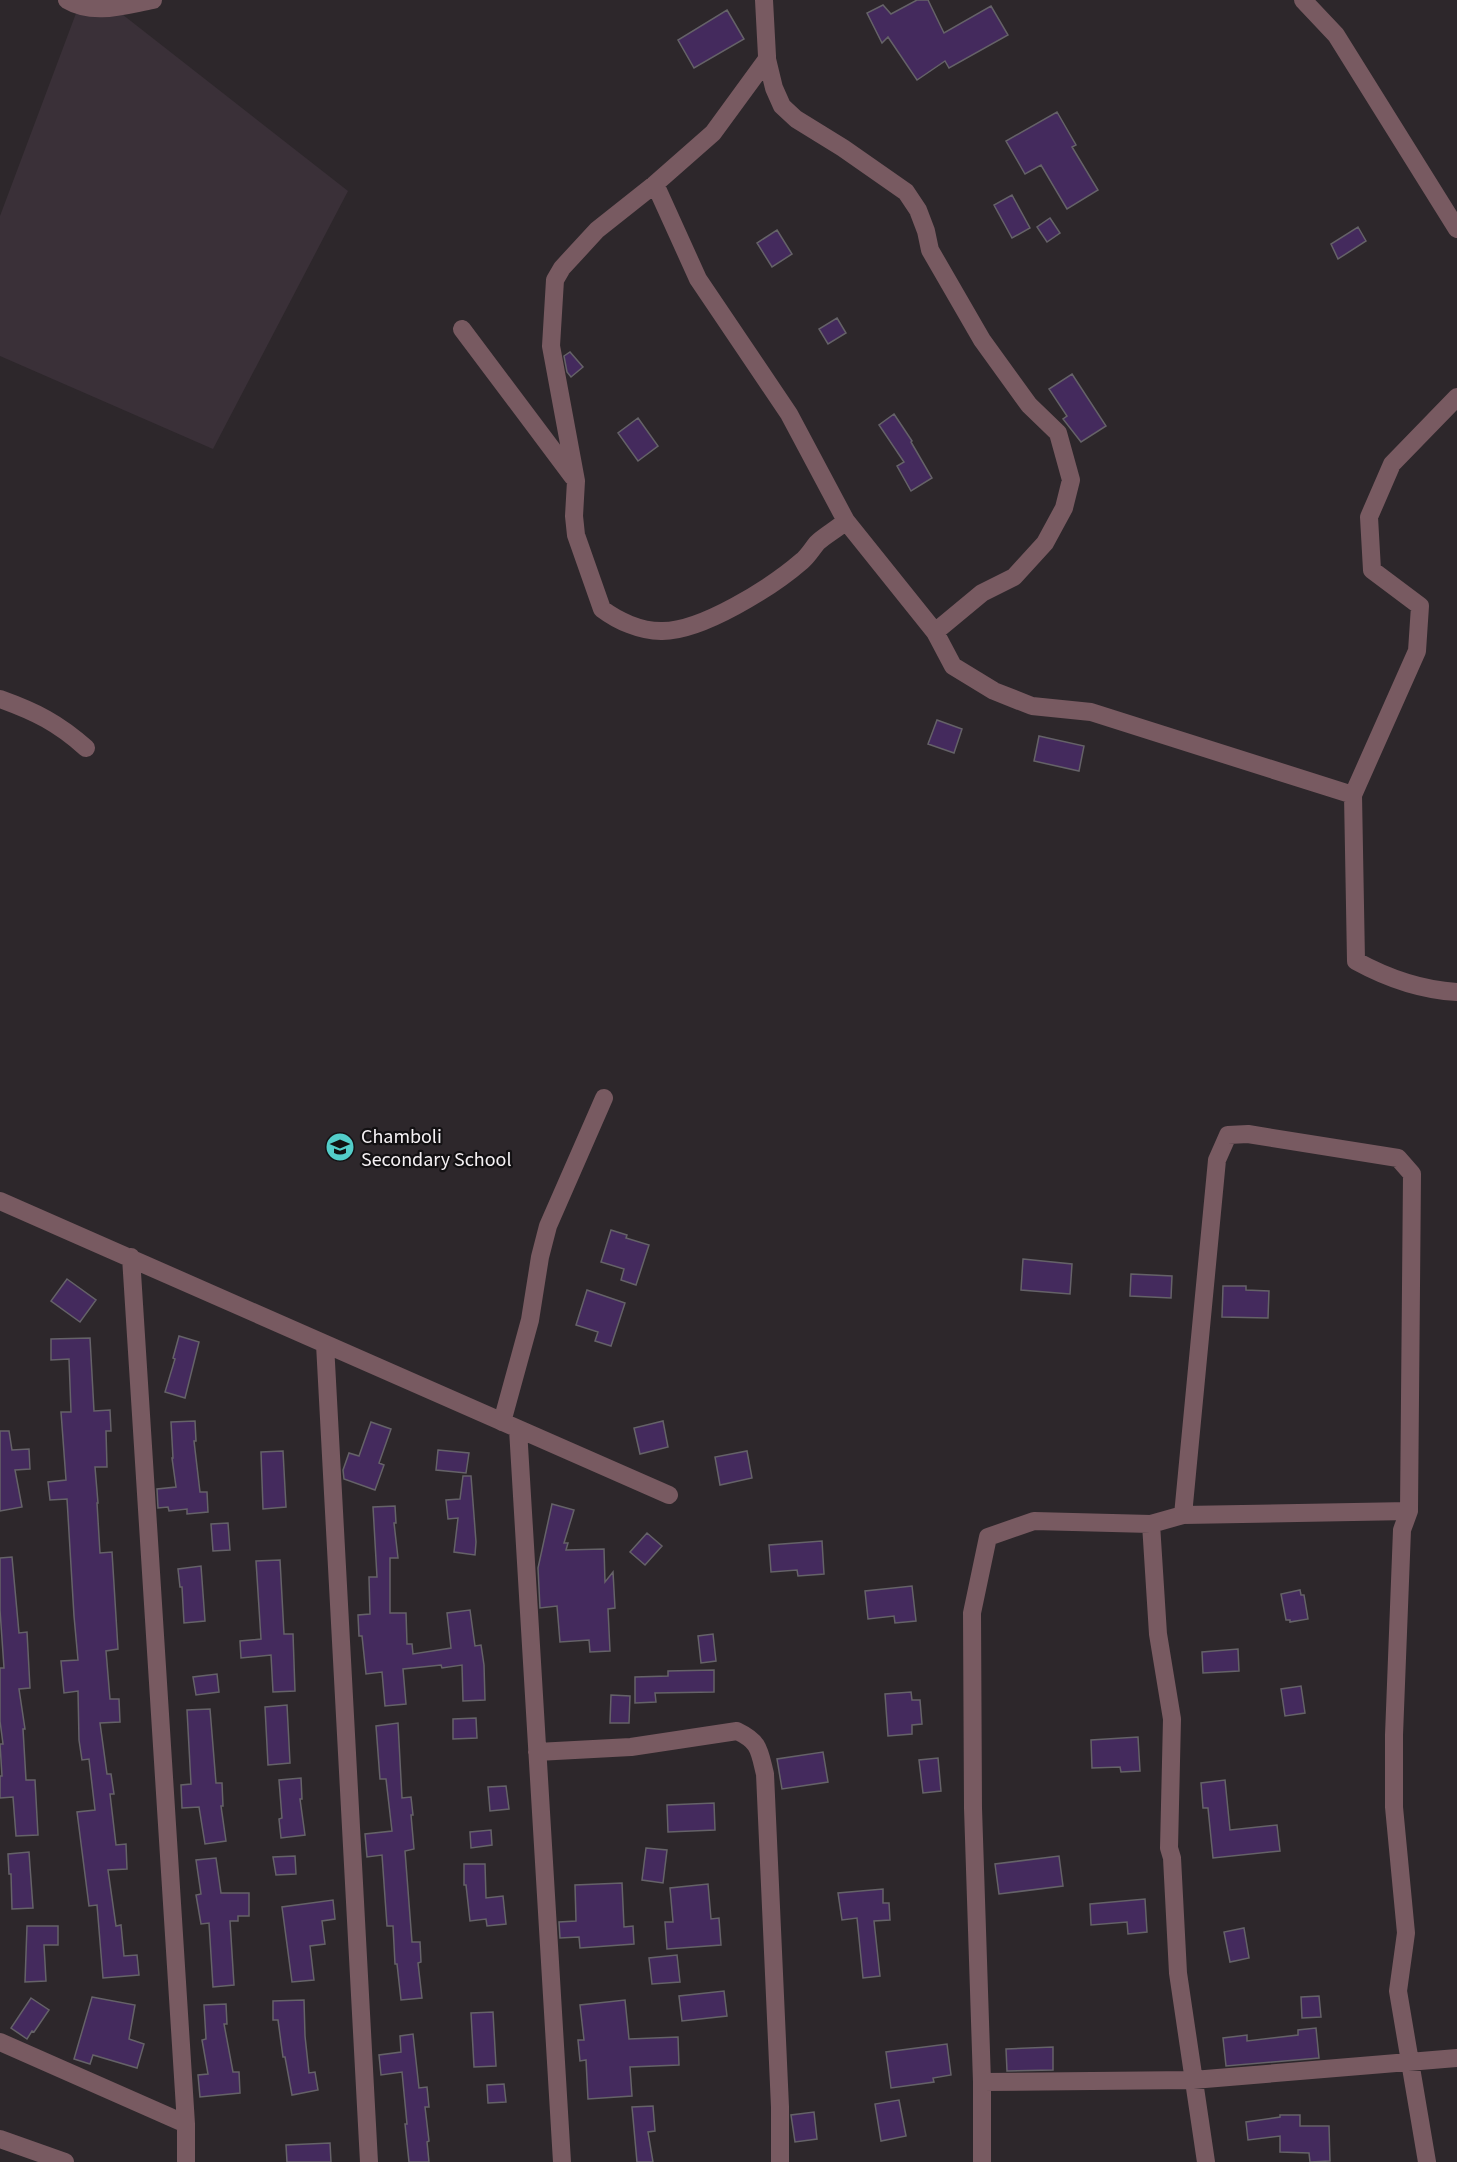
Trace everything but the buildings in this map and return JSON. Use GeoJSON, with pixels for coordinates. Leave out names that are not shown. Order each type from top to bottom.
{"type":"FeatureCollection","features":[{"type":"Feature","properties":{"kind":"street"},"geometry":{"type":"LineString","coordinates":[[72,1],[88,8],[100,9],[153,0]]}},
{"type":"Feature","properties":{"kind":"street"},"geometry":{"type":"LineString","coordinates":[[764,0],[767,59],[774,88],[782,106],[796,119],[843,148],[906,192],[918,210],[930,250],[982,340],[1029,405],[1058,434],[1071,480],[1064,508],[1045,543],[1014,577],[982,593],[935,632]]}},
{"type":"Feature","properties":{"kind":"street"},"geometry":{"type":"LineString","coordinates":[[1302,0],[1336,35],[1457,229]]}},
{"type":"Feature","properties":{"kind":"street"},"geometry":{"type":"LineString","coordinates":[[767,59],[713,133],[655,184],[597,230],[562,267],[555,280],[551,346],[576,481],[574,516],[576,535],[602,609],[612,617],[632,626],[660,632],[685,629],[736,605],[795,567],[804,560],[818,542],[846,522]]}},
{"type":"Feature","properties":{"kind":"street"},"geometry":{"type":"LineString","coordinates":[[655,184],[698,279],[789,414],[846,522],[935,632],[953,666],[994,691],[1032,706],[1091,712],[1353,795]]}},
{"type":"Feature","properties":{"kind":"street"},"geometry":{"type":"LineString","coordinates":[[462,329],[576,481]]}},
{"type":"Feature","properties":{"kind":"street"},"geometry":{"type":"LineString","coordinates":[[1457,397],[1392,464],[1369,517],[1372,570],[1420,606],[1417,651],[1353,795],[1356,961],[1380,974],[1439,991],[1457,992]]}},
{"type":"Feature","properties":{"kind":"street"},"geometry":{"type":"LineString","coordinates":[[0,699],[64,728],[86,748]]}},
{"type":"Feature","properties":{"kind":"street"},"geometry":{"type":"LineString","coordinates":[[562,2162],[537,1752],[510,1426],[540,1257],[548,1226],[604,1098]]}},
{"type":"Feature","properties":{"kind":"street"},"geometry":{"type":"LineString","coordinates":[[1183,1515],[1216,1160],[1228,1135],[1248,1134],[1398,1158],[1412,1174],[1410,1511],[1402,1530],[1394,1735],[1394,1807],[1406,1933],[1398,1991],[1427,2162]]}},
{"type":"Feature","properties":{"kind":"street"},"geometry":{"type":"LineString","coordinates":[[0,1201],[669,1495]]}},
{"type":"Feature","properties":{"kind":"street"},"geometry":{"type":"LineString","coordinates":[[131,1257],[186,2124],[186,2162]]}},
{"type":"Feature","properties":{"kind":"street"},"geometry":{"type":"LineString","coordinates":[[325,1344],[369,2162]]}},
{"type":"Feature","properties":{"kind":"street"},"geometry":{"type":"LineString","coordinates":[[982,2162],[982,2082],[973,1808],[972,1613],[988,1537],[1034,1521],[1151,1524],[1183,1515],[1410,1511]]}},
{"type":"Feature","properties":{"kind":"street"},"geometry":{"type":"LineString","coordinates":[[1151,1524],[1158,1634],[1172,1719],[1169,1848],[1172,1858],[1178,1972],[1206,2162]]}},
{"type":"Feature","properties":{"kind":"street"},"geometry":{"type":"LineString","coordinates":[[537,1752],[631,1747],[737,1731],[752,1738],[759,1751],[765,1774],[780,2107],[780,2162]]}},
{"type":"Feature","properties":{"kind":"street"},"geometry":{"type":"LineString","coordinates":[[0,2042],[186,2124]]}},
{"type":"Feature","properties":{"kind":"street"},"geometry":{"type":"LineString","coordinates":[[982,2082],[1193,2080],[1457,2058]]}},
{"type":"Feature","properties":{"kind":"street"},"geometry":{"type":"LineString","coordinates":[[0,2139],[65,2162]]}},
{"type":"Feature","properties":{"kind":"shaded area"},"geometry":{"type":"Polygon","coordinates":[[[81,0],[104,0],[348,191],[213,449],[0,356],[0,216],[81,0]]]}},
{"type":"Feature","properties":{"kind":"place","name":"Chamboli Secondary School"},"geometry":{"type":"Point","coordinates":[340,1147]}}]}
